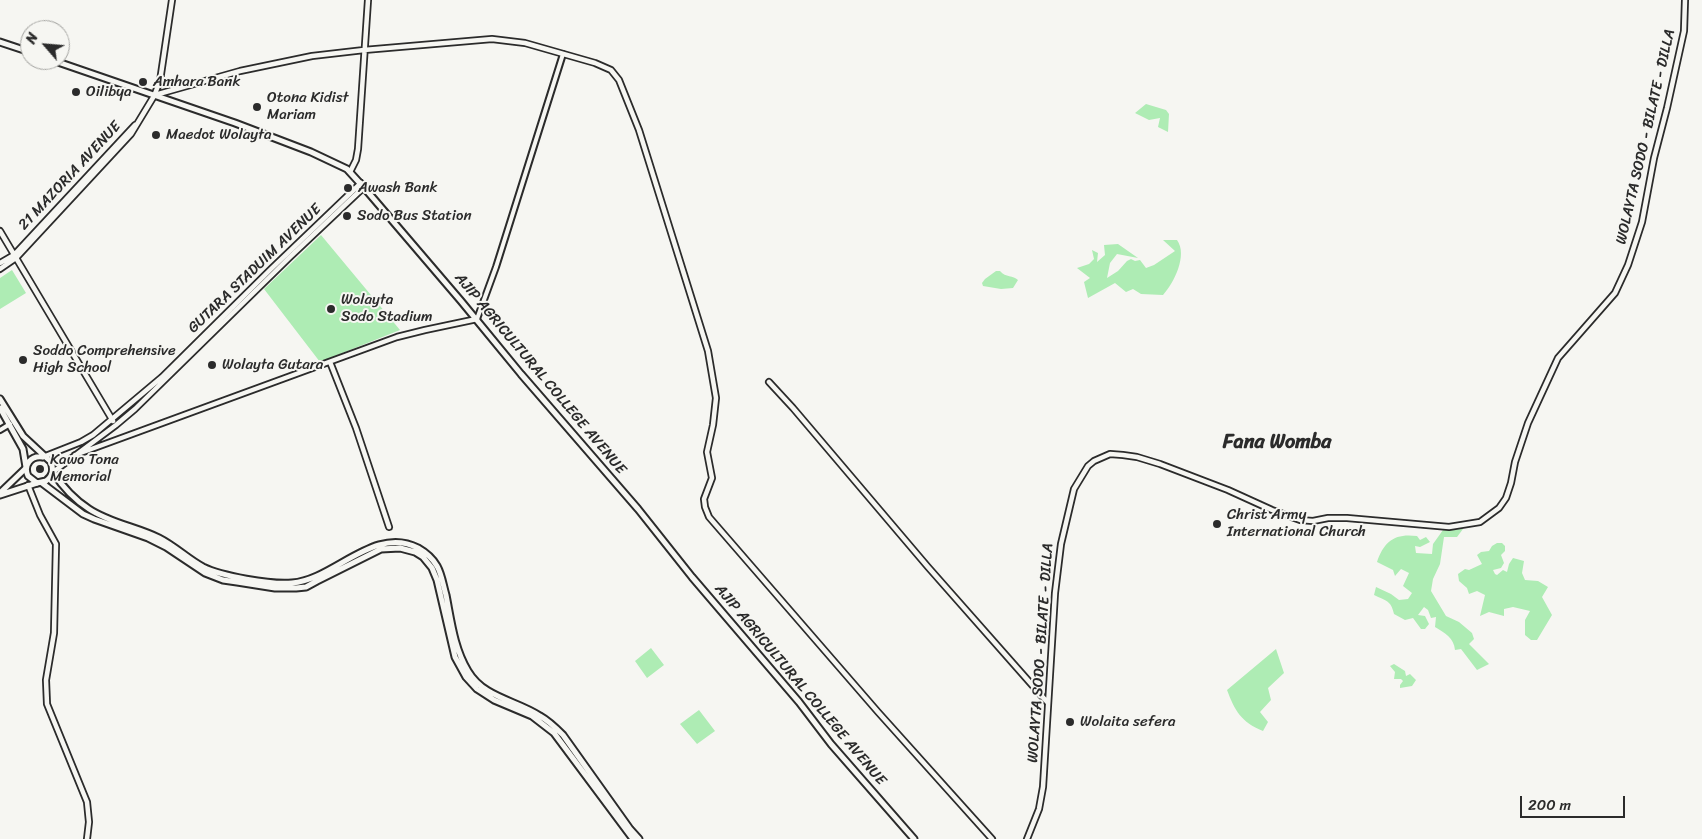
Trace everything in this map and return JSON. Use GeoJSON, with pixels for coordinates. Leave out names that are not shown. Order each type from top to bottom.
{"type":"FeatureCollection","features":[{"type":"Feature","properties":{"kind":"main road","name":"21 MAZORIA AVENUE"},"geometry":{"type":"LineString","coordinates":[[0,269],[15,256],[139,120],[154,96],[160,81],[172,0]]}},
{"type":"Feature","properties":{"kind":"main road"},"geometry":{"type":"LineString","coordinates":[[350,172],[356,160],[358,149],[368,0]]}},
{"type":"Feature","properties":{"kind":"main road","name":"WOLAYTA SODO - BILATE - DILLA"},"geometry":{"type":"LineString","coordinates":[[1028,839],[1039,808],[1043,787],[1055,593],[1061,544],[1074,489],[1088,466],[1098,458],[1110,454],[1123,454],[1153,462],[1300,520],[1356,518],[1449,527],[1480,522],[1499,508],[1506,498],[1528,423],[1554,364],[1566,347],[1615,293],[1628,265],[1642,222],[1654,158],[1684,32],[1685,0]]}},
{"type":"Feature","properties":{"kind":"main road"},"geometry":{"type":"LineString","coordinates":[[154,96],[240,71],[312,56],[492,39],[525,43],[595,63],[615,74],[639,130],[708,351],[716,398],[707,452],[712,478],[704,499],[709,517],[884,719],[992,839]]}},
{"type":"Feature","properties":{"kind":"main road"},"geometry":{"type":"LineString","coordinates":[[0,42],[20,49]]}},
{"type":"Feature","properties":{"kind":"main road","name":"AJIP AGRICULTURAL COLLEGE AVENUE"},"geometry":{"type":"LineString","coordinates":[[70,66],[235,123],[311,152],[334,162],[350,172],[477,319],[521,374],[638,508],[692,576],[799,702],[831,744],[914,839]]}},
{"type":"Feature","properties":{"kind":"main road"},"geometry":{"type":"LineString","coordinates":[[0,494],[48,480],[53,472],[74,455],[116,425],[168,377],[362,185]]}},
{"type":"Feature","properties":{"kind":"main road","name":"GUTARA STADUIM AVENUE"},"geometry":{"type":"LineString","coordinates":[[43,457],[81,442],[112,420],[162,377],[271,268],[362,185]]}},
{"type":"Feature","properties":{"kind":"main road"},"geometry":{"type":"LineString","coordinates":[[0,231],[116,425]]}},
{"type":"Feature","properties":{"kind":"main road","name":"21 MAZORIA AVENUE"},"geometry":{"type":"LineString","coordinates":[[0,263],[15,256]]}},
{"type":"Feature","properties":{"kind":"main road"},"geometry":{"type":"LineString","coordinates":[[74,455],[397,338],[477,319]]}},
{"type":"Feature","properties":{"kind":"main road"},"geometry":{"type":"LineString","coordinates":[[330,362],[356,428],[388,526]]}},
{"type":"Feature","properties":{"kind":"main road"},"geometry":{"type":"LineString","coordinates":[[769,382],[1048,704]]}},
{"type":"Feature","properties":{"kind":"main road"},"geometry":{"type":"LineString","coordinates":[[0,399],[22,449],[28,476],[83,514],[148,538],[166,547],[194,566],[223,580],[275,588],[296,588],[311,584],[381,549],[400,548],[415,552],[429,563],[435,574],[455,657],[466,677],[477,689],[494,700],[532,716],[554,733],[633,839]]}},
{"type":"Feature","properties":{"kind":"main road"},"geometry":{"type":"LineString","coordinates":[[0,408],[23,436],[43,457],[51,462],[53,472],[68,492],[89,510],[160,539],[206,568],[230,577],[290,584],[315,577],[380,544],[398,542],[419,548],[437,565],[442,578],[457,646],[468,672],[481,686],[495,696],[539,715],[552,723],[563,735],[630,830],[639,839]]}},
{"type":"Feature","properties":{"kind":"main road"},"geometry":{"type":"LineString","coordinates":[[0,494],[26,468],[27,464],[34,458],[43,457]]}},
{"type":"Feature","properties":{"kind":"main road"},"geometry":{"type":"LineString","coordinates":[[28,485],[40,515],[56,544],[54,633],[46,680],[47,704],[87,802],[89,822],[86,839]]}},
{"type":"Feature","properties":{"kind":"street"},"geometry":{"type":"LineString","coordinates":[[477,319],[496,267],[563,54]]}},
{"type":"Feature","properties":{"kind":"street"},"geometry":{"type":"LineString","coordinates":[[0,430],[12,423]]}},
{"type":"Feature","properties":{"kind":"green space"},"geometry":{"type":"Polygon","coordinates":[[[1146,104],[1166,110],[1169,114],[1168,132],[1158,127],[1160,118],[1149,120],[1135,113],[1146,104]]]}},
{"type":"Feature","properties":{"kind":"green space","name":"Wolayta Sodo Stadium"},"geometry":{"type":"Polygon","coordinates":[[[321,235],[400,330],[320,362],[264,289],[321,235]]]}},
{"type":"Feature","properties":{"kind":"green space"},"geometry":{"type":"Polygon","coordinates":[[[1163,240],[1177,240],[1181,253],[1175,276],[1163,295],[1141,294],[1133,289],[1126,292],[1115,283],[1088,298],[1084,282],[1090,278],[1077,268],[1089,264],[1094,259],[1092,250],[1098,253],[1097,262],[1105,255],[1104,245],[1118,244],[1138,258],[1117,254],[1110,263],[1107,278],[1131,259],[1135,261],[1140,260],[1146,268],[1175,251],[1163,240]]]}},
{"type":"Feature","properties":{"kind":"green space"},"geometry":{"type":"Polygon","coordinates":[[[12,270],[26,293],[0,309],[0,278],[12,270]]]}},
{"type":"Feature","properties":{"kind":"green space"},"geometry":{"type":"Polygon","coordinates":[[[996,271],[1000,271],[1018,280],[1013,288],[1001,289],[983,286],[982,283],[985,279],[996,271]]]}},
{"type":"Feature","properties":{"kind":"green space"},"geometry":{"type":"Polygon","coordinates":[[[1463,529],[1457,537],[1444,537],[1440,564],[1433,579],[1431,591],[1446,616],[1459,622],[1472,633],[1474,639],[1469,644],[1489,664],[1477,670],[1461,649],[1455,650],[1451,639],[1435,627],[1436,617],[1431,618],[1428,610],[1424,607],[1418,615],[1425,616],[1429,624],[1425,629],[1421,629],[1413,618],[1405,620],[1394,614],[1390,603],[1374,595],[1376,587],[1399,600],[1408,599],[1412,593],[1403,586],[1409,573],[1401,569],[1395,576],[1393,570],[1377,562],[1383,549],[1391,540],[1409,535],[1417,536],[1420,540],[1426,537],[1430,542],[1420,547],[1415,546],[1416,553],[1432,554],[1433,544],[1443,530],[1463,529]]]}},
{"type":"Feature","properties":{"kind":"green space"},"geometry":{"type":"Polygon","coordinates":[[[1497,543],[1502,543],[1505,546],[1505,551],[1501,555],[1504,563],[1501,568],[1493,570],[1495,574],[1497,575],[1503,570],[1507,572],[1513,558],[1524,561],[1522,573],[1525,580],[1538,581],[1548,587],[1542,597],[1552,615],[1537,640],[1531,640],[1525,635],[1525,620],[1530,611],[1513,607],[1504,609],[1504,616],[1489,612],[1480,616],[1485,595],[1477,591],[1469,594],[1467,588],[1459,581],[1458,574],[1465,569],[1469,570],[1482,564],[1477,555],[1481,552],[1489,551],[1497,543]]]}},
{"type":"Feature","properties":{"kind":"green space"},"geometry":{"type":"Polygon","coordinates":[[[651,648],[664,665],[647,678],[635,661],[651,648]]]}},
{"type":"Feature","properties":{"kind":"green space"},"geometry":{"type":"Polygon","coordinates":[[[1276,649],[1284,673],[1268,688],[1271,700],[1260,712],[1268,722],[1263,731],[1244,720],[1233,704],[1227,690],[1276,649]]]}},
{"type":"Feature","properties":{"kind":"green space"},"geometry":{"type":"Polygon","coordinates":[[[1394,664],[1405,671],[1406,676],[1410,674],[1416,680],[1412,686],[1400,688],[1403,681],[1401,679],[1394,679],[1395,672],[1390,666],[1394,664]]]}},
{"type":"Feature","properties":{"kind":"green space"},"geometry":{"type":"Polygon","coordinates":[[[699,710],[715,731],[697,744],[680,724],[699,710]]]}},
{"type":"Feature","properties":{"kind":"place","name":"Amhara Bank"},"geometry":{"type":"Point","coordinates":[143,82]}},
{"type":"Feature","properties":{"kind":"place","name":"Oilibya"},"geometry":{"type":"Point","coordinates":[76,92]}},
{"type":"Feature","properties":{"kind":"place","name":"Otona Kidist Mariam"},"geometry":{"type":"Point","coordinates":[257,107]}},
{"type":"Feature","properties":{"kind":"place","name":"Maedot Wolayta"},"geometry":{"type":"Point","coordinates":[156,135]}},
{"type":"Feature","properties":{"kind":"place","name":"Awash Bank"},"geometry":{"type":"Point","coordinates":[348,188]}},
{"type":"Feature","properties":{"kind":"place","name":"Sodo Bus Station"},"geometry":{"type":"Point","coordinates":[347,216]}},
{"type":"Feature","properties":{"kind":"place","name":"Wolayta Sodo Stadium"},"geometry":{"type":"Point","coordinates":[331,309]}},
{"type":"Feature","properties":{"kind":"place","name":"Soddo Comprehensive High School"},"geometry":{"type":"Point","coordinates":[23,360]}},
{"type":"Feature","properties":{"kind":"place","name":"Wolayta Gutara"},"geometry":{"type":"Point","coordinates":[212,365]}},
{"type":"Feature","properties":{"kind":"place","name":"Kawo Tona Memorial"},"geometry":{"type":"Point","coordinates":[40,469]}},
{"type":"Feature","properties":{"kind":"place","name":"Christ Army International Church"},"geometry":{"type":"Point","coordinates":[1217,524]}},
{"type":"Feature","properties":{"kind":"place","name":"Wolaita sefera"},"geometry":{"type":"Point","coordinates":[1070,722]}},
{"type":"Feature","properties":{"kind":"district","name":"Fana Womba"},"geometry":{"type":"Point","coordinates":[1277,443]}}]}
